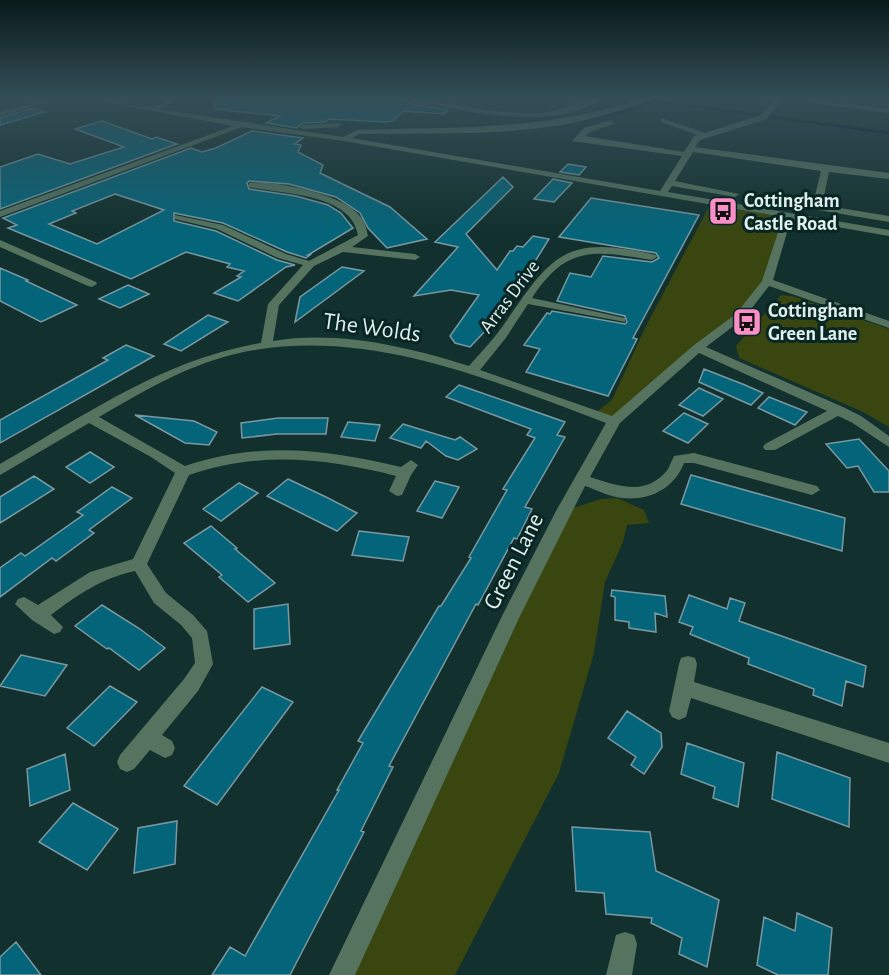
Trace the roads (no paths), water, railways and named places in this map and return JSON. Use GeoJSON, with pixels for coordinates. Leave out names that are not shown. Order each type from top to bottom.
{"type":"FeatureCollection","features":[{"type":"Feature","properties":{"kind":"street"},"geometry":{"type":"LineString","coordinates":[[0,214],[192,144]]}},
{"type":"Feature","properties":{"kind":"street"},"geometry":{"type":"LineString","coordinates":[[370,144],[662,195],[792,210],[817,207],[889,219]]}},
{"type":"Feature","properties":{"kind":"street"},"geometry":{"type":"LineString","coordinates":[[623,144],[889,176]]}},
{"type":"Feature","properties":{"kind":"street"},"geometry":{"type":"LineString","coordinates":[[662,195],[693,144]]}},
{"type":"Feature","properties":{"kind":"street"},"geometry":{"type":"LineString","coordinates":[[817,207],[826,169]]}},
{"type":"Feature","properties":{"kind":"street"},"geometry":{"type":"LineString","coordinates":[[670,183],[735,194]]}},
{"type":"Feature","properties":{"kind":"street"},"geometry":{"type":"LineString","coordinates":[[252,185],[316,196],[341,205],[354,213],[364,230],[363,236],[310,264],[274,304],[267,344]]}},
{"type":"Feature","properties":{"kind":"street"},"geometry":{"type":"LineString","coordinates":[[750,196],[792,210],[889,233]]}},
{"type":"Feature","properties":{"kind":"street","name":"Green Lane"},"geometry":{"type":"LineString","coordinates":[[342,975],[511,616],[614,421],[698,348],[740,316],[767,282],[792,210]]}},
{"type":"Feature","properties":{"kind":"street"},"geometry":{"type":"LineString","coordinates":[[178,217],[220,227],[282,256],[310,264]]}},
{"type":"Feature","properties":{"kind":"street"},"geometry":{"type":"LineString","coordinates":[[0,243],[89,288],[106,283]]}},
{"type":"Feature","properties":{"kind":"street"},"geometry":{"type":"LineString","coordinates":[[342,249],[416,257]]}},
{"type":"Feature","properties":{"kind":"street","name":"Arras Drive"},"geometry":{"type":"LineString","coordinates":[[473,370],[558,261],[582,253],[609,250],[652,257]]}},
{"type":"Feature","properties":{"kind":"street"},"geometry":{"type":"LineString","coordinates":[[767,282],[889,325]]}},
{"type":"Feature","properties":{"kind":"street"},"geometry":{"type":"LineString","coordinates":[[526,300],[621,321]]}},
{"type":"Feature","properties":{"kind":"street","name":"The Wolds"},"geometry":{"type":"LineString","coordinates":[[0,470],[172,372],[210,358],[267,344],[310,341],[345,342],[417,354],[473,370],[614,421]]}},
{"type":"Feature","properties":{"kind":"street"},"geometry":{"type":"LineString","coordinates":[[698,348],[855,418],[889,443]]}},
{"type":"Feature","properties":{"kind":"street"},"geometry":{"type":"LineString","coordinates":[[770,447],[838,410]]}},
{"type":"Feature","properties":{"kind":"street"},"geometry":{"type":"LineString","coordinates":[[90,418],[156,454],[183,472]]}},
{"type":"Feature","properties":{"kind":"street"},"geometry":{"type":"LineString","coordinates":[[139,564],[170,495],[183,472],[200,465],[304,454],[407,469],[397,491]]}},
{"type":"Feature","properties":{"kind":"street"},"geometry":{"type":"LineString","coordinates":[[582,480],[622,493],[652,492],[674,471],[679,459],[694,458],[812,490]]}},
{"type":"Feature","properties":{"kind":"street"},"geometry":{"type":"LineString","coordinates":[[54,627],[31,610],[89,578],[113,568],[139,564]]}},
{"type":"Feature","properties":{"kind":"street"},"geometry":{"type":"LineString","coordinates":[[127,762],[190,685],[204,663],[201,636],[187,620],[160,598],[139,564]]}},
{"type":"Feature","properties":{"kind":"street"},"geometry":{"type":"LineString","coordinates":[[679,711],[688,664]]}},
{"type":"Feature","properties":{"kind":"street"},"geometry":{"type":"LineString","coordinates":[[685,688],[889,753]]}},
{"type":"Feature","properties":{"kind":"street"},"geometry":{"type":"LineString","coordinates":[[147,737],[165,748]]}},
{"type":"Feature","properties":{"kind":"street"},"geometry":{"type":"LineString","coordinates":[[619,975],[625,944]]}},
{"type":"Feature","properties":{"kind":"place","name":"Cottingham Castle Road"},"geometry":{"type":"Point","coordinates":[723,211]}},
{"type":"Feature","properties":{"kind":"place","name":"Cottingham Green Lane"},"geometry":{"type":"Point","coordinates":[747,322]}}]}
